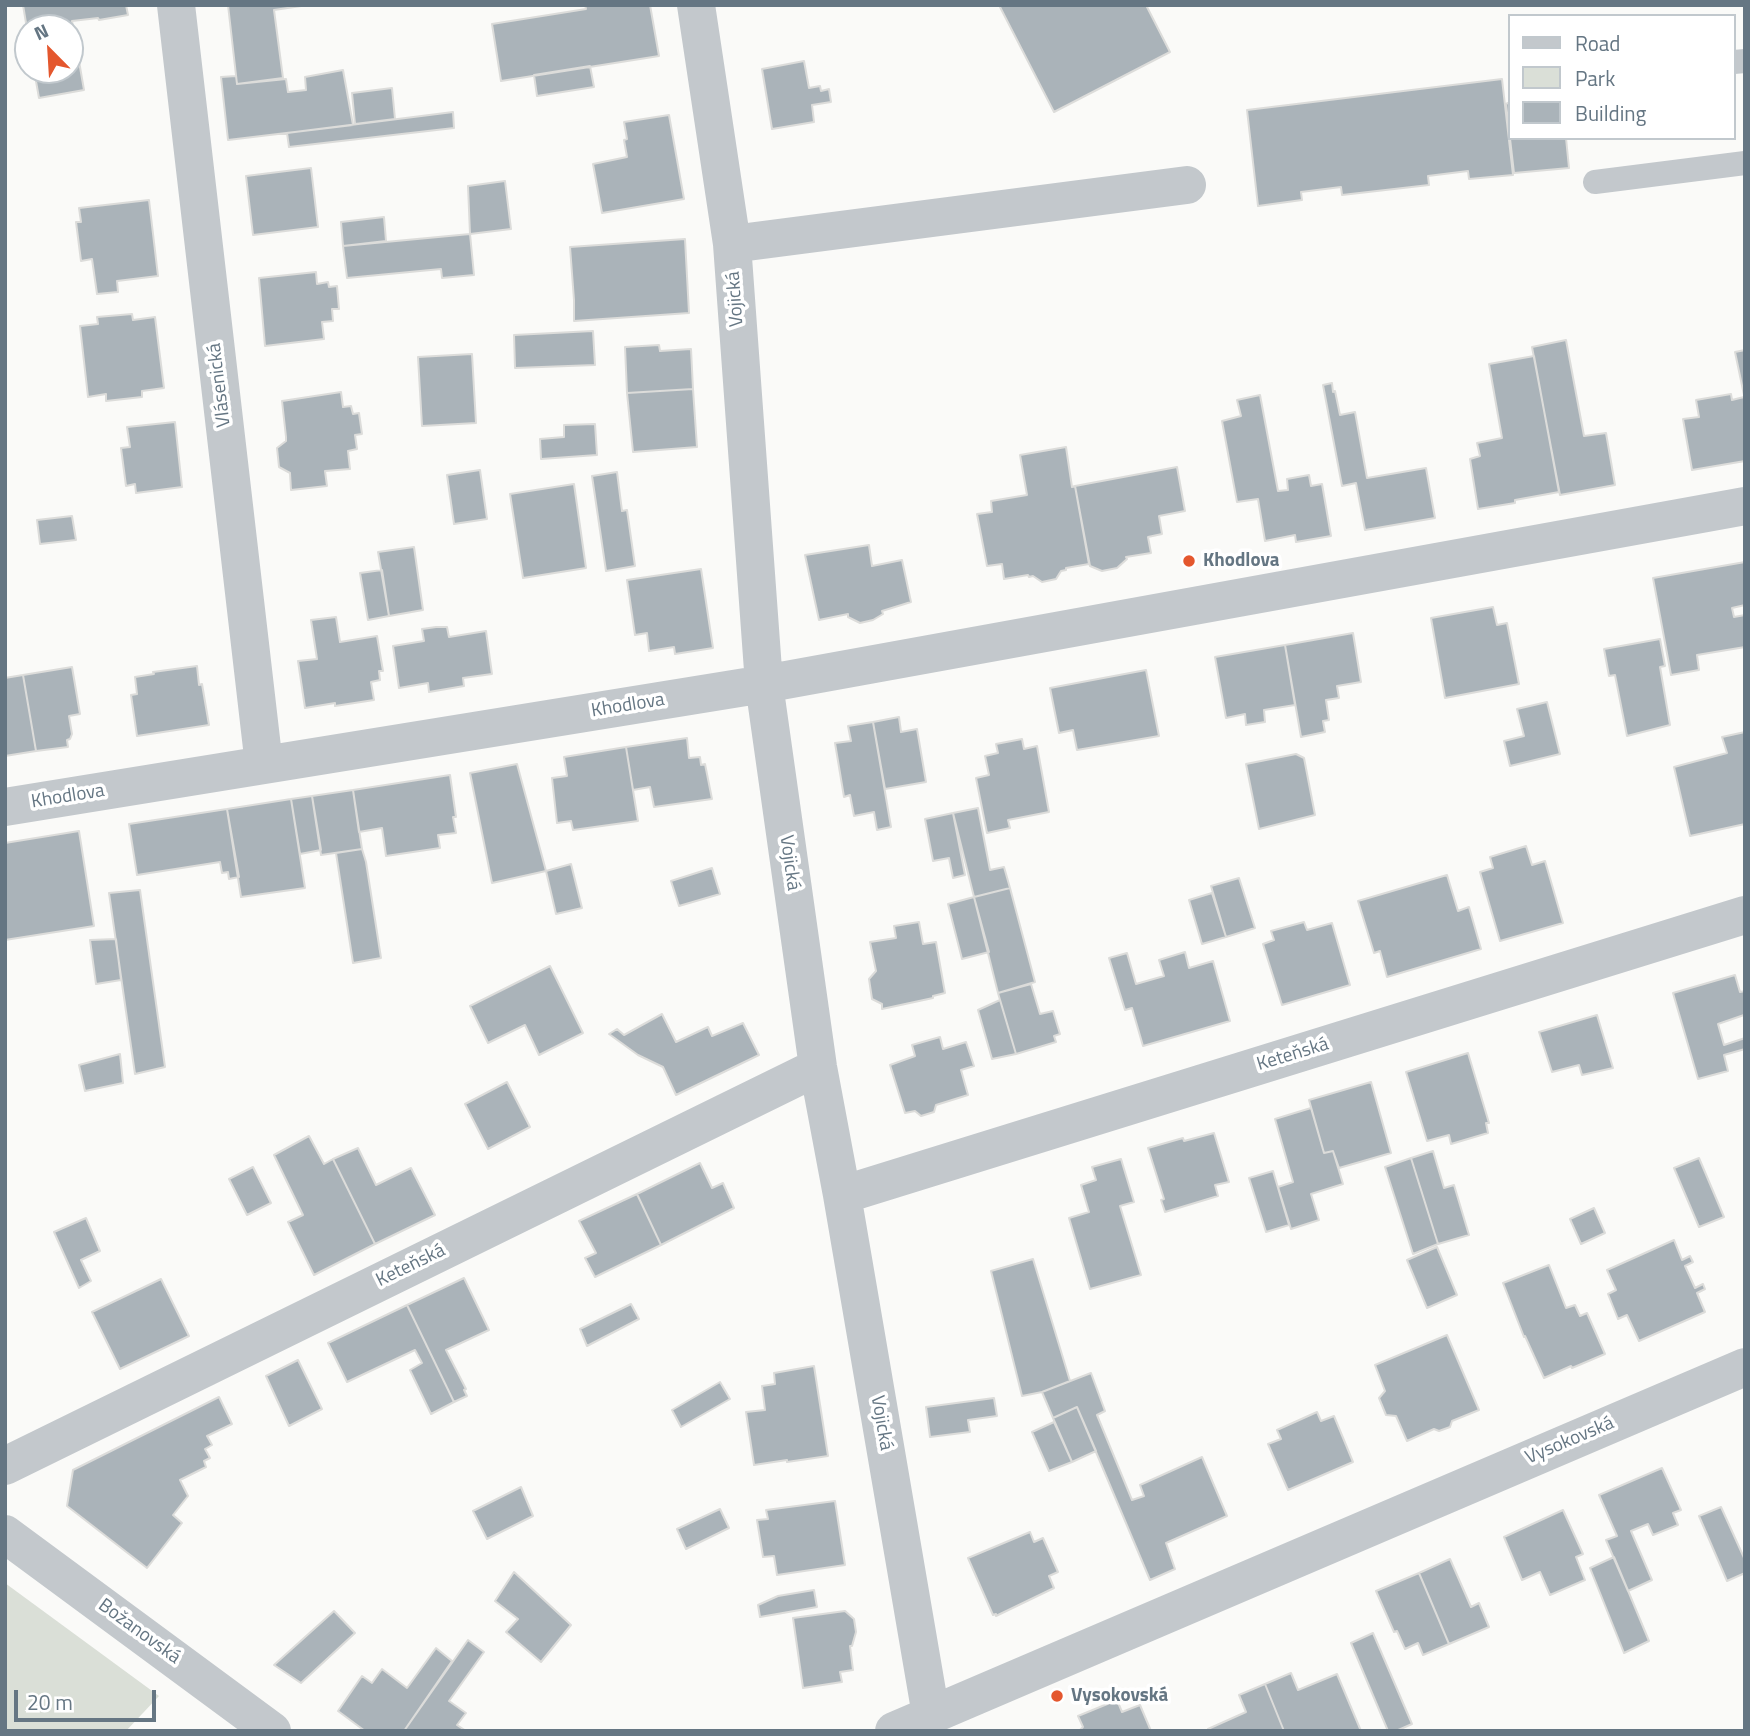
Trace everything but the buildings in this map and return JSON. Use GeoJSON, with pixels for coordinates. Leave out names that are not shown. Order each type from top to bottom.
{"type":"FeatureCollection","features":[{"type":"Feature","properties":{"kind":"street","name":"Vlásenická"},"geometry":{"type":"LineString","coordinates":[[176,5],[264,765]]}},
{"type":"Feature","properties":{"kind":"street","name":"Vojická"},"geometry":{"type":"LineString","coordinates":[[696,5],[732,244],[764,684],[818,1067],[931,1715]]}},
{"type":"Feature","properties":{"kind":"street"},"geometry":{"type":"LineString","coordinates":[[732,244],[1187,185]]}},
{"type":"Feature","properties":{"kind":"street","name":"Khodlova"},"geometry":{"type":"LineString","coordinates":[[5,807],[764,684],[1745,506]]}},
{"type":"Feature","properties":{"kind":"street","name":"Keteňská"},"geometry":{"type":"LineString","coordinates":[[842,1195],[1745,915]]}},
{"type":"Feature","properties":{"kind":"street","name":"Keteňská"},"geometry":{"type":"LineString","coordinates":[[5,1466],[818,1067]]}},
{"type":"Feature","properties":{"kind":"street","name":"Vysokovská"},"geometry":{"type":"LineString","coordinates":[[894,1731],[1745,1367]]}},
{"type":"Feature","properties":{"kind":"street","name":"Božanovská"},"geometry":{"type":"LineString","coordinates":[[5,1534],[272,1731]]}},
{"type":"Feature","properties":{"kind":"lane"},"geometry":{"type":"LineString","coordinates":[[1595,182],[1745,163]]}},
{"type":"Feature","properties":{"kind":"green space"},"geometry":{"type":"Polygon","coordinates":[[[5,1583],[159,1696],[126,1731],[5,1731],[5,1583]]]}},
{"type":"Feature","properties":{"kind":"place","name":"Khodlova"},"geometry":{"type":"Point","coordinates":[1189,561]}},
{"type":"Feature","properties":{"kind":"place","name":"Vysokovská"},"geometry":{"type":"Point","coordinates":[1057,1696]}}]}
